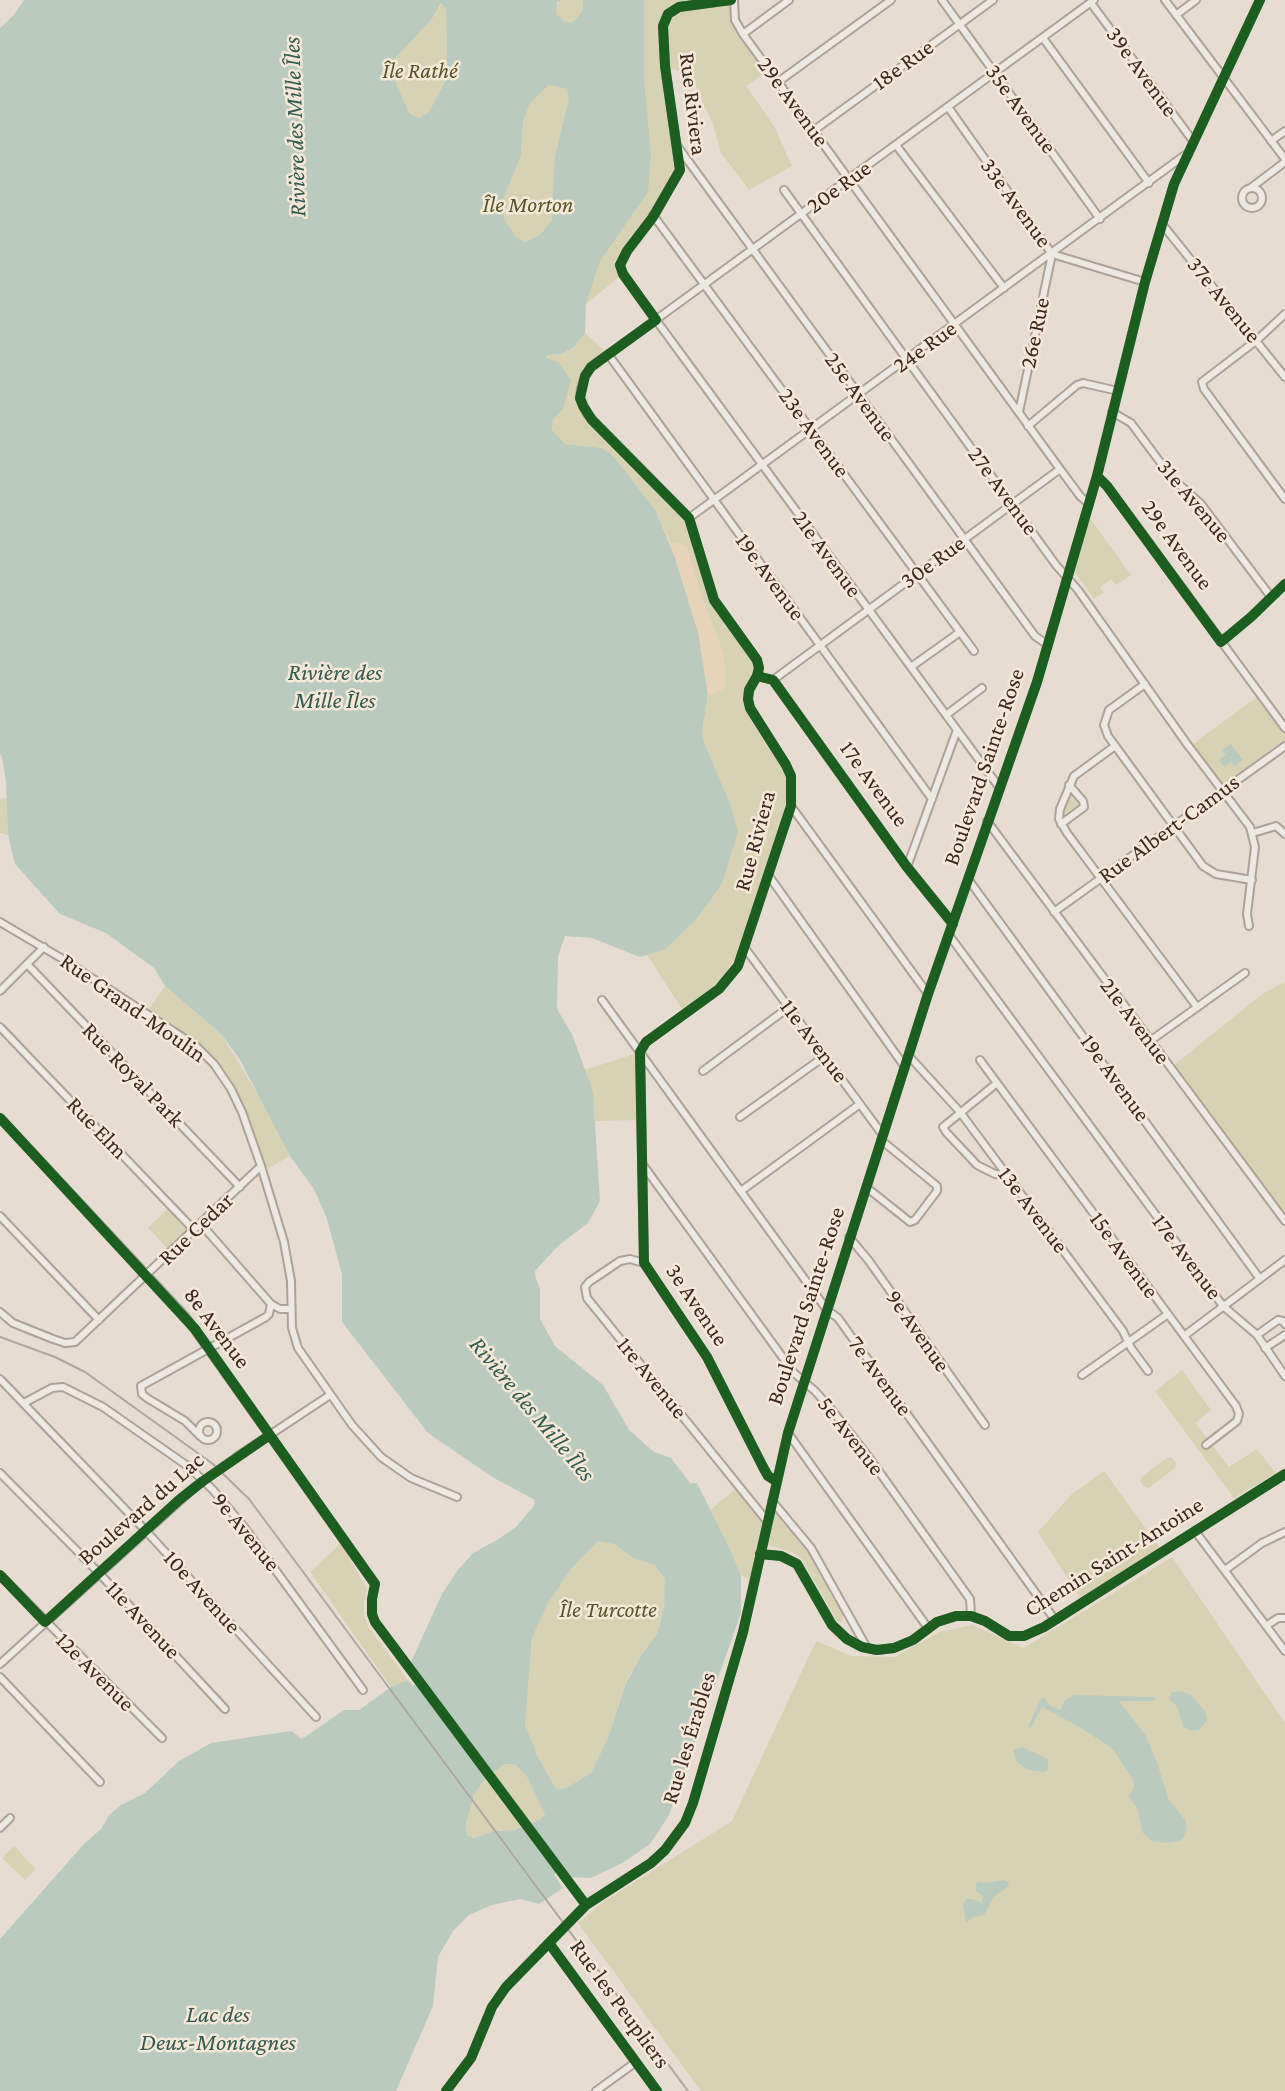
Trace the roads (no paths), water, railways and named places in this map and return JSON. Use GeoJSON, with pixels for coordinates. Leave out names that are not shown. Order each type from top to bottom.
{"type":"FeatureCollection","features":[{"type":"Feature","properties":{"kind":"street","name":"29e Avenue"},"geometry":{"type":"LineString","coordinates":[[733,0],[735,20],[743,34],[1028,426],[1080,496],[1089,503]]}},
{"type":"Feature","properties":{"kind":"street","name":"Rue Riviera"},"geometry":{"type":"LineString","coordinates":[[656,320],[622,274],[620,265],[680,170],[665,66],[663,26],[668,14],[679,7],[733,0]]}},
{"type":"Feature","properties":{"kind":"street"},"geometry":{"type":"LineString","coordinates":[[743,34],[789,0]]}},
{"type":"Feature","properties":{"kind":"street"},"geometry":{"type":"LineString","coordinates":[[778,82],[891,0]]}},
{"type":"Feature","properties":{"kind":"street","name":"35e Avenue"},"geometry":{"type":"LineString","coordinates":[[942,0],[1100,219]]}},
{"type":"Feature","properties":{"kind":"street","name":"18e Rue"},"geometry":{"type":"LineString","coordinates":[[813,131],[993,0]]}},
{"type":"Feature","properties":{"kind":"street"},"geometry":{"type":"LineString","coordinates":[[1165,0],[1285,161],[1252,187]]}},
{"type":"Feature","properties":{"kind":"street"},"geometry":{"type":"LineString","coordinates":[[1176,15],[1196,0]]}},
{"type":"Feature","properties":{"kind":"street","name":"Boulevard Sainte-Rose"},"geometry":{"type":"LineString","coordinates":[[760,1554],[788,1433],[849,1237],[928,994],[1048,645],[1097,476],[1144,282],[1174,184],[1260,0]]}},
{"type":"Feature","properties":{"kind":"street","name":"20e Rue"},"geometry":{"type":"LineString","coordinates":[[689,519],[588,415],[580,398],[585,376],[591,367],[1093,1]]}},
{"type":"Feature","properties":{"kind":"street","name":"39e Avenue"},"geometry":{"type":"LineString","coordinates":[[1093,1],[1193,141]]}},
{"type":"Feature","properties":{"kind":"street"},"geometry":{"type":"LineString","coordinates":[[1043,38],[1149,183]]}},
{"type":"Feature","properties":{"kind":"street","name":"33e Avenue"},"geometry":{"type":"LineString","coordinates":[[948,107],[1052,254],[1144,282]]}},
{"type":"Feature","properties":{"kind":"street"},"geometry":{"type":"LineString","coordinates":[[1271,141],[1285,131]]}},
{"type":"Feature","properties":{"kind":"street"},"geometry":{"type":"LineString","coordinates":[[896,145],[1004,288]]}},
{"type":"Feature","properties":{"kind":"street","name":"25e Avenue"},"geometry":{"type":"LineString","coordinates":[[677,146],[1035,636],[1048,645]]}},
{"type":"Feature","properties":{"kind":"street","name":"24e Rue"},"geometry":{"type":"LineString","coordinates":[[689,519],[1188,152]]}},
{"type":"Feature","properties":{"kind":"street"},"geometry":{"type":"LineString","coordinates":[[1160,175],[1168,177],[1174,184]]}},
{"type":"Feature","properties":{"kind":"street","name":"27e Avenue"},"geometry":{"type":"LineString","coordinates":[[784,190],[1253,833]]}},
{"type":"Feature","properties":{"kind":"street","name":"23e Avenue"},"geometry":{"type":"LineString","coordinates":[[653,215],[974,651]]}},
{"type":"Feature","properties":{"kind":"street","name":"37e Avenue"},"geometry":{"type":"LineString","coordinates":[[1162,225],[1285,377]]}},
{"type":"Feature","properties":{"kind":"street","name":"26e Rue"},"geometry":{"type":"LineString","coordinates":[[1019,412],[1052,254]]}},
{"type":"Feature","properties":{"kind":"street"},"geometry":{"type":"LineString","coordinates":[[1285,314],[1257,340],[1202,382],[1204,389],[1285,499]]}},
{"type":"Feature","properties":{"kind":"street","name":"21e Avenue"},"geometry":{"type":"LineString","coordinates":[[656,320],[999,787]]}},
{"type":"Feature","properties":{"kind":"street","name":"19e Avenue"},"geometry":{"type":"LineString","coordinates":[[608,354],[932,799]]}},
{"type":"Feature","properties":{"kind":"street"},"geometry":{"type":"LineString","coordinates":[[1028,426],[1077,385],[1083,383],[1118,391]]}},
{"type":"Feature","properties":{"kind":"street","name":"31e Avenue"},"geometry":{"type":"LineString","coordinates":[[1112,412],[1131,423],[1169,474],[1201,504],[1271,597]]}},
{"type":"Feature","properties":{"kind":"street","name":"30e Rue"},"geometry":{"type":"LineString","coordinates":[[773,681],[1060,469]]}},
{"type":"Feature","properties":{"kind":"street","name":"29e Avenue"},"geometry":{"type":"LineString","coordinates":[[1097,476],[1105,482],[1285,728]]}},
{"type":"Feature","properties":{"kind":"street"},"geometry":{"type":"LineString","coordinates":[[689,519],[714,600],[757,660],[757,676],[773,681]]}},
{"type":"Feature","properties":{"kind":"street"},"geometry":{"type":"LineString","coordinates":[[1221,642],[1285,584]]}},
{"type":"Feature","properties":{"kind":"street"},"geometry":{"type":"LineString","coordinates":[[911,667],[960,632]]}},
{"type":"Feature","properties":{"kind":"street","name":"Rue Riviera"},"geometry":{"type":"LineString","coordinates":[[640,1052],[646,1042],[729,979],[738,966],[791,806],[792,788],[786,765],[750,708],[749,690],[757,676]]}},
{"type":"Feature","properties":{"kind":"street","name":"17e Avenue"},"geometry":{"type":"LineString","coordinates":[[773,681],[908,867],[953,924]]}},
{"type":"Feature","properties":{"kind":"street"},"geometry":{"type":"LineString","coordinates":[[1144,684],[1116,704],[1106,715],[1105,730],[1199,862],[1209,871],[1223,876],[1252,880]]}},
{"type":"Feature","properties":{"kind":"street"},"geometry":{"type":"LineString","coordinates":[[946,715],[982,688]]}},
{"type":"Feature","properties":{"kind":"street"},"geometry":{"type":"LineString","coordinates":[[908,867],[957,730]]}},
{"type":"Feature","properties":{"kind":"street"},"geometry":{"type":"LineString","coordinates":[[1115,746],[1074,776],[1059,815],[1061,824],[1197,1007]]}},
{"type":"Feature","properties":{"kind":"street","name":"Rue Albert-Camus"},"geometry":{"type":"LineString","coordinates":[[1054,912],[1285,746]]}},
{"type":"Feature","properties":{"kind":"street"},"geometry":{"type":"LineString","coordinates":[[1061,824],[1084,807],[1069,785]]}},
{"type":"Feature","properties":{"kind":"street"},"geometry":{"type":"LineString","coordinates":[[791,806],[928,994]]}},
{"type":"Feature","properties":{"kind":"street","name":"21e Avenue"},"geometry":{"type":"LineString","coordinates":[[987,821],[1285,1221]]}},
{"type":"Feature","properties":{"kind":"street"},"geometry":{"type":"LineString","coordinates":[[1250,926],[1248,914],[1255,855],[1253,833],[1276,826],[1285,834]]}},
{"type":"Feature","properties":{"kind":"street"},"geometry":{"type":"LineString","coordinates":[[769,876],[905,1067]]}},
{"type":"Feature","properties":{"kind":"street","name":"19e Avenue"},"geometry":{"type":"LineString","coordinates":[[968,879],[1260,1279]]}},
{"type":"Feature","properties":{"kind":"street","name":"Rue Grand-Moulin"},"geometry":{"type":"LineString","coordinates":[[0,922],[44,947],[196,1046],[214,1064],[231,1089],[261,1166],[289,1264],[292,1328],[298,1348],[356,1431],[395,1469],[418,1482],[457,1497]]}},
{"type":"Feature","properties":{"kind":"street","name":"17e Avenue"},"geometry":{"type":"LineString","coordinates":[[949,935],[1223,1306],[1256,1335],[1285,1376]]}},
{"type":"Feature","properties":{"kind":"street"},"geometry":{"type":"LineString","coordinates":[[0,991],[44,947]]}},
{"type":"Feature","properties":{"kind":"street","name":"11e Avenue"},"geometry":{"type":"LineString","coordinates":[[745,948],[882,1137],[937,1186],[937,1191],[915,1220],[910,1222],[866,1187]]}},
{"type":"Feature","properties":{"kind":"street","name":"Rue Royal Park"},"geometry":{"type":"LineString","coordinates":[[27,964],[240,1187]]}},
{"type":"Feature","properties":{"kind":"street"},"geometry":{"type":"LineString","coordinates":[[1150,1041],[1245,973]]}},
{"type":"Feature","properties":{"kind":"street","name":"7e Avenue"},"geometry":{"type":"LineString","coordinates":[[602,1000],[827,1310],[838,1318],[1055,1620]]}},
{"type":"Feature","properties":{"kind":"street"},"geometry":{"type":"LineString","coordinates":[[703,1071],[789,1007]]}},
{"type":"Feature","properties":{"kind":"street","name":"Rue Elm"},"geometry":{"type":"LineString","coordinates":[[0,1027],[194,1230]]}},
{"type":"Feature","properties":{"kind":"street","name":"3e Avenue"},"geometry":{"type":"LineString","coordinates":[[640,1052],[643,1263],[707,1357],[768,1476],[776,1481]]}},
{"type":"Feature","properties":{"kind":"street"},"geometry":{"type":"LineString","coordinates":[[740,1117],[825,1056]]}},
{"type":"Feature","properties":{"kind":"street","name":"13e Avenue"},"geometry":{"type":"LineString","coordinates":[[909,1056],[960,1112],[1148,1371]]}},
{"type":"Feature","properties":{"kind":"street","name":"15e Avenue"},"geometry":{"type":"LineString","coordinates":[[980,1060],[1236,1406],[1239,1414],[1234,1423],[1206,1445]]}},
{"type":"Feature","properties":{"kind":"street"},"geometry":{"type":"LineString","coordinates":[[997,1083],[943,1127],[977,1165],[995,1174],[1006,1175]]}},
{"type":"Feature","properties":{"kind":"street"},"geometry":{"type":"LineString","coordinates":[[741,1191],[860,1104]]}},
{"type":"Feature","properties":{"kind":"street","name":"8e Avenue"},"geometry":{"type":"LineString","coordinates":[[0,1118],[185,1316],[375,1584]]}},
{"type":"Feature","properties":{"kind":"street","name":"5e Avenue"},"geometry":{"type":"LineString","coordinates":[[642,1163],[794,1373],[824,1400],[854,1437],[970,1599],[971,1616]]}},
{"type":"Feature","properties":{"kind":"street","name":"Rue Cedar"},"geometry":{"type":"LineString","coordinates":[[0,1312],[13,1323],[65,1343],[75,1342],[261,1166]]}},
{"type":"Feature","properties":{"kind":"street"},"geometry":{"type":"LineString","coordinates":[[0,1216],[99,1320]]}},
{"type":"Feature","properties":{"kind":"street"},"geometry":{"type":"LineString","coordinates":[[201,1224],[271,1304],[280,1309],[290,1309]]}},
{"type":"Feature","properties":{"kind":"street","name":"9e Avenue"},"geometry":{"type":"LineString","coordinates":[[849,1237],[869,1261],[985,1425]]}},
{"type":"Feature","properties":{"kind":"street","name":"1re Avenue"},"geometry":{"type":"LineString","coordinates":[[643,1263],[630,1259],[620,1261],[589,1282],[585,1287],[587,1298],[767,1521]]}},
{"type":"Feature","properties":{"kind":"street"},"geometry":{"type":"LineString","coordinates":[[1184,1336],[1285,1260]]}},
{"type":"Feature","properties":{"kind":"street"},"geometry":{"type":"LineString","coordinates":[[185,1421],[212,1422],[216,1426],[215,1438],[209,1440],[201,1437],[185,1421],[147,1398],[141,1390],[144,1383],[266,1317],[271,1304]]}},
{"type":"Feature","properties":{"kind":"street"},"geometry":{"type":"LineString","coordinates":[[1082,1375],[1168,1314]]}},
{"type":"Feature","properties":{"kind":"street"},"geometry":{"type":"LineString","coordinates":[[1256,1335],[1278,1320],[1285,1324]]}},
{"type":"Feature","properties":{"kind":"street"},"geometry":{"type":"LineString","coordinates":[[1265,1349],[1285,1335]]}},
{"type":"Feature","properties":{"kind":"street","name":"10e Avenue"},"geometry":{"type":"LineString","coordinates":[[0,1379],[146,1531],[316,1717]]}},
{"type":"Feature","properties":{"kind":"street","name":"9e Avenue"},"geometry":{"type":"LineString","coordinates":[[24,1403],[52,1388],[64,1387],[103,1407],[189,1467],[213,1490],[244,1527],[363,1690]]}},
{"type":"Feature","properties":{"kind":"street","name":"Boulevard du Lac"},"geometry":{"type":"LineString","coordinates":[[0,1664],[195,1487],[330,1395]]}},
{"type":"Feature","properties":{"kind":"street"},"geometry":{"type":"LineString","coordinates":[[201,1437],[199,1427],[203,1423]]}},
{"type":"Feature","properties":{"kind":"street"},"geometry":{"type":"LineString","coordinates":[[788,1433],[928,1628]]}},
{"type":"Feature","properties":{"kind":"street","name":"11e Avenue"},"geometry":{"type":"LineString","coordinates":[[0,1473],[99,1573],[225,1709]]}},
{"type":"Feature","properties":{"kind":"street","name":"Chemin Saint-Antoine"},"geometry":{"type":"LineString","coordinates":[[971,1616],[1009,1636],[1034,1633],[1285,1474]]}},
{"type":"Feature","properties":{"kind":"street"},"geometry":{"type":"LineString","coordinates":[[772,1501],[811,1548],[867,1648]]}},
{"type":"Feature","properties":{"kind":"street"},"geometry":{"type":"LineString","coordinates":[[1195,1531],[1285,1651]]}},
{"type":"Feature","properties":{"kind":"street"},"geometry":{"type":"LineString","coordinates":[[1225,1570],[1262,1543],[1285,1532]]}},
{"type":"Feature","properties":{"kind":"street"},"geometry":{"type":"LineString","coordinates":[[760,1554],[781,1556],[797,1564],[839,1632],[867,1648],[894,1648],[913,1640],[946,1618],[971,1616]]}},
{"type":"Feature","properties":{"kind":"street","name":"Rue les Érables"},"geometry":{"type":"LineString","coordinates":[[446,2091],[471,2058],[498,1997],[586,1905],[651,1863],[685,1824],[743,1632],[760,1554]]}},
{"type":"Feature","properties":{"kind":"street","name":"12e Avenue"},"geometry":{"type":"LineString","coordinates":[[0,1575],[162,1738]]}},
{"type":"Feature","properties":{"kind":"street"},"geometry":{"type":"LineString","coordinates":[[1266,1626],[1278,1618],[1285,1618]]}},
{"type":"Feature","properties":{"kind":"street"},"geometry":{"type":"LineString","coordinates":[[839,1632],[853,1623]]}},
{"type":"Feature","properties":{"kind":"street"},"geometry":{"type":"LineString","coordinates":[[1278,1641],[1285,1636]]}},
{"type":"Feature","properties":{"kind":"street"},"geometry":{"type":"LineString","coordinates":[[0,1677],[100,1782]]}},
{"type":"Feature","properties":{"kind":"street"},"geometry":{"type":"LineString","coordinates":[[0,1828],[10,1818]]}},
{"type":"Feature","properties":{"kind":"street","name":"Rue les Peupliers"},"geometry":{"type":"LineString","coordinates":[[550,1943],[657,2091]]}},
{"type":"Feature","properties":{"kind":"street"},"geometry":{"type":"LineString","coordinates":[[596,2091],[636,2062]]}},
{"type":"Feature","properties":{"kind":"water","name":"Rivière des Mille Îles"},"geometry":{"type":"Polygon","coordinates":[[[24,0],[563,0],[557,2],[556,14],[571,23],[583,9],[583,0],[644,0],[644,80],[651,154],[648,192],[600,261],[586,304],[585,333],[574,347],[561,354],[547,355],[547,358],[559,363],[571,380],[563,409],[553,420],[552,430],[565,444],[601,448],[612,454],[656,511],[675,558],[698,633],[708,695],[702,732],[704,742],[731,806],[738,832],[722,884],[695,921],[666,949],[640,957],[592,938],[565,936],[558,957],[557,1009],[572,1034],[593,1092],[600,1201],[588,1223],[558,1246],[535,1271],[540,1288],[540,1319],[555,1346],[603,1385],[629,1430],[654,1452],[671,1458],[690,1483],[697,1483],[741,1575],[741,1613],[669,1815],[650,1844],[624,1862],[591,1878],[569,1877],[562,1868],[554,1875],[563,1888],[539,1904],[520,1899],[492,1905],[469,1915],[453,1931],[438,1957],[433,2006],[396,2091],[0,2091],[0,1939],[84,1844],[102,1828],[109,1815],[121,1805],[145,1793],[179,1761],[211,1743],[291,1731],[302,1739],[344,1710],[359,1710],[391,1687],[408,1680],[413,1686],[416,1684],[423,1678],[411,1662],[442,1594],[473,1553],[516,1527],[534,1506],[535,1500],[494,1478],[428,1433],[342,1322],[342,1274],[326,1216],[314,1189],[290,1156],[240,1060],[222,1035],[165,986],[154,968],[106,933],[60,914],[15,864],[8,835],[6,782],[0,754],[0,28],[24,0]],[[441,3],[432,19],[388,66],[410,114],[419,118],[429,112],[445,82],[446,9],[441,3]],[[549,85],[530,103],[523,122],[521,156],[501,204],[505,221],[516,237],[525,242],[540,235],[552,220],[555,156],[569,99],[567,89],[549,85]],[[598,1541],[571,1569],[548,1603],[532,1638],[525,1724],[537,1755],[558,1789],[566,1788],[591,1773],[608,1738],[626,1683],[657,1634],[664,1608],[665,1579],[655,1565],[633,1558],[614,1544],[598,1541]],[[505,1764],[486,1778],[474,1794],[466,1824],[467,1835],[474,1838],[495,1831],[514,1830],[541,1819],[545,1814],[527,1777],[516,1765],[505,1764]]]}},
{"type":"Feature","properties":{"kind":"water"},"geometry":{"type":"Polygon","coordinates":[[[1231,744],[1243,760],[1234,766],[1231,762],[1224,767],[1219,760],[1226,755],[1222,750],[1231,744]]]}},
{"type":"Feature","properties":{"kind":"water"},"geometry":{"type":"Polygon","coordinates":[[[1180,1691],[1191,1695],[1205,1711],[1207,1721],[1199,1730],[1191,1731],[1183,1727],[1178,1708],[1169,1698],[1172,1692],[1180,1691]]]}},
{"type":"Feature","properties":{"kind":"water"},"geometry":{"type":"Polygon","coordinates":[[[1074,1695],[1155,1697],[1155,1700],[1150,1701],[1119,1701],[1146,1736],[1168,1798],[1185,1820],[1187,1827],[1180,1841],[1152,1841],[1142,1832],[1138,1810],[1129,1797],[1134,1787],[1133,1780],[1113,1749],[1042,1707],[1031,1728],[1028,1727],[1040,1700],[1044,1698],[1051,1706],[1061,1710],[1064,1701],[1074,1695]]]}},
{"type":"Feature","properties":{"kind":"water"},"geometry":{"type":"Polygon","coordinates":[[[1022,1747],[1048,1759],[1048,1770],[1028,1770],[1017,1762],[1013,1750],[1022,1747]]]}},
{"type":"Feature","properties":{"kind":"water"},"geometry":{"type":"Polygon","coordinates":[[[1004,1880],[1009,1886],[994,1897],[984,1915],[973,1917],[966,1923],[963,1905],[966,1899],[982,1903],[983,1896],[975,1890],[977,1882],[1004,1880]]]}},
{"type":"Feature","properties":{"kind":"tram line"},"geometry":{"type":"LineString","coordinates":[[0,1337],[55,1357],[85,1372],[213,1464],[249,1499],[688,2091]]}},
{"type":"Feature","properties":{"kind":"park label","name":"Île Rathé"},"geometry":{"type":"Point","coordinates":[420,71]}},
{"type":"Feature","properties":{"kind":"park label","name":"Île Morton"},"geometry":{"type":"Point","coordinates":[528,205]}},
{"type":"Feature","properties":{"kind":"park label","name":"Île Turcotte"},"geometry":{"type":"Point","coordinates":[608,1610]}},
{"type":"Feature","properties":{"kind":"water label","name":"Lac des Deux-Montagnes"},"geometry":{"type":"Point","coordinates":[218,2029]}}]}
